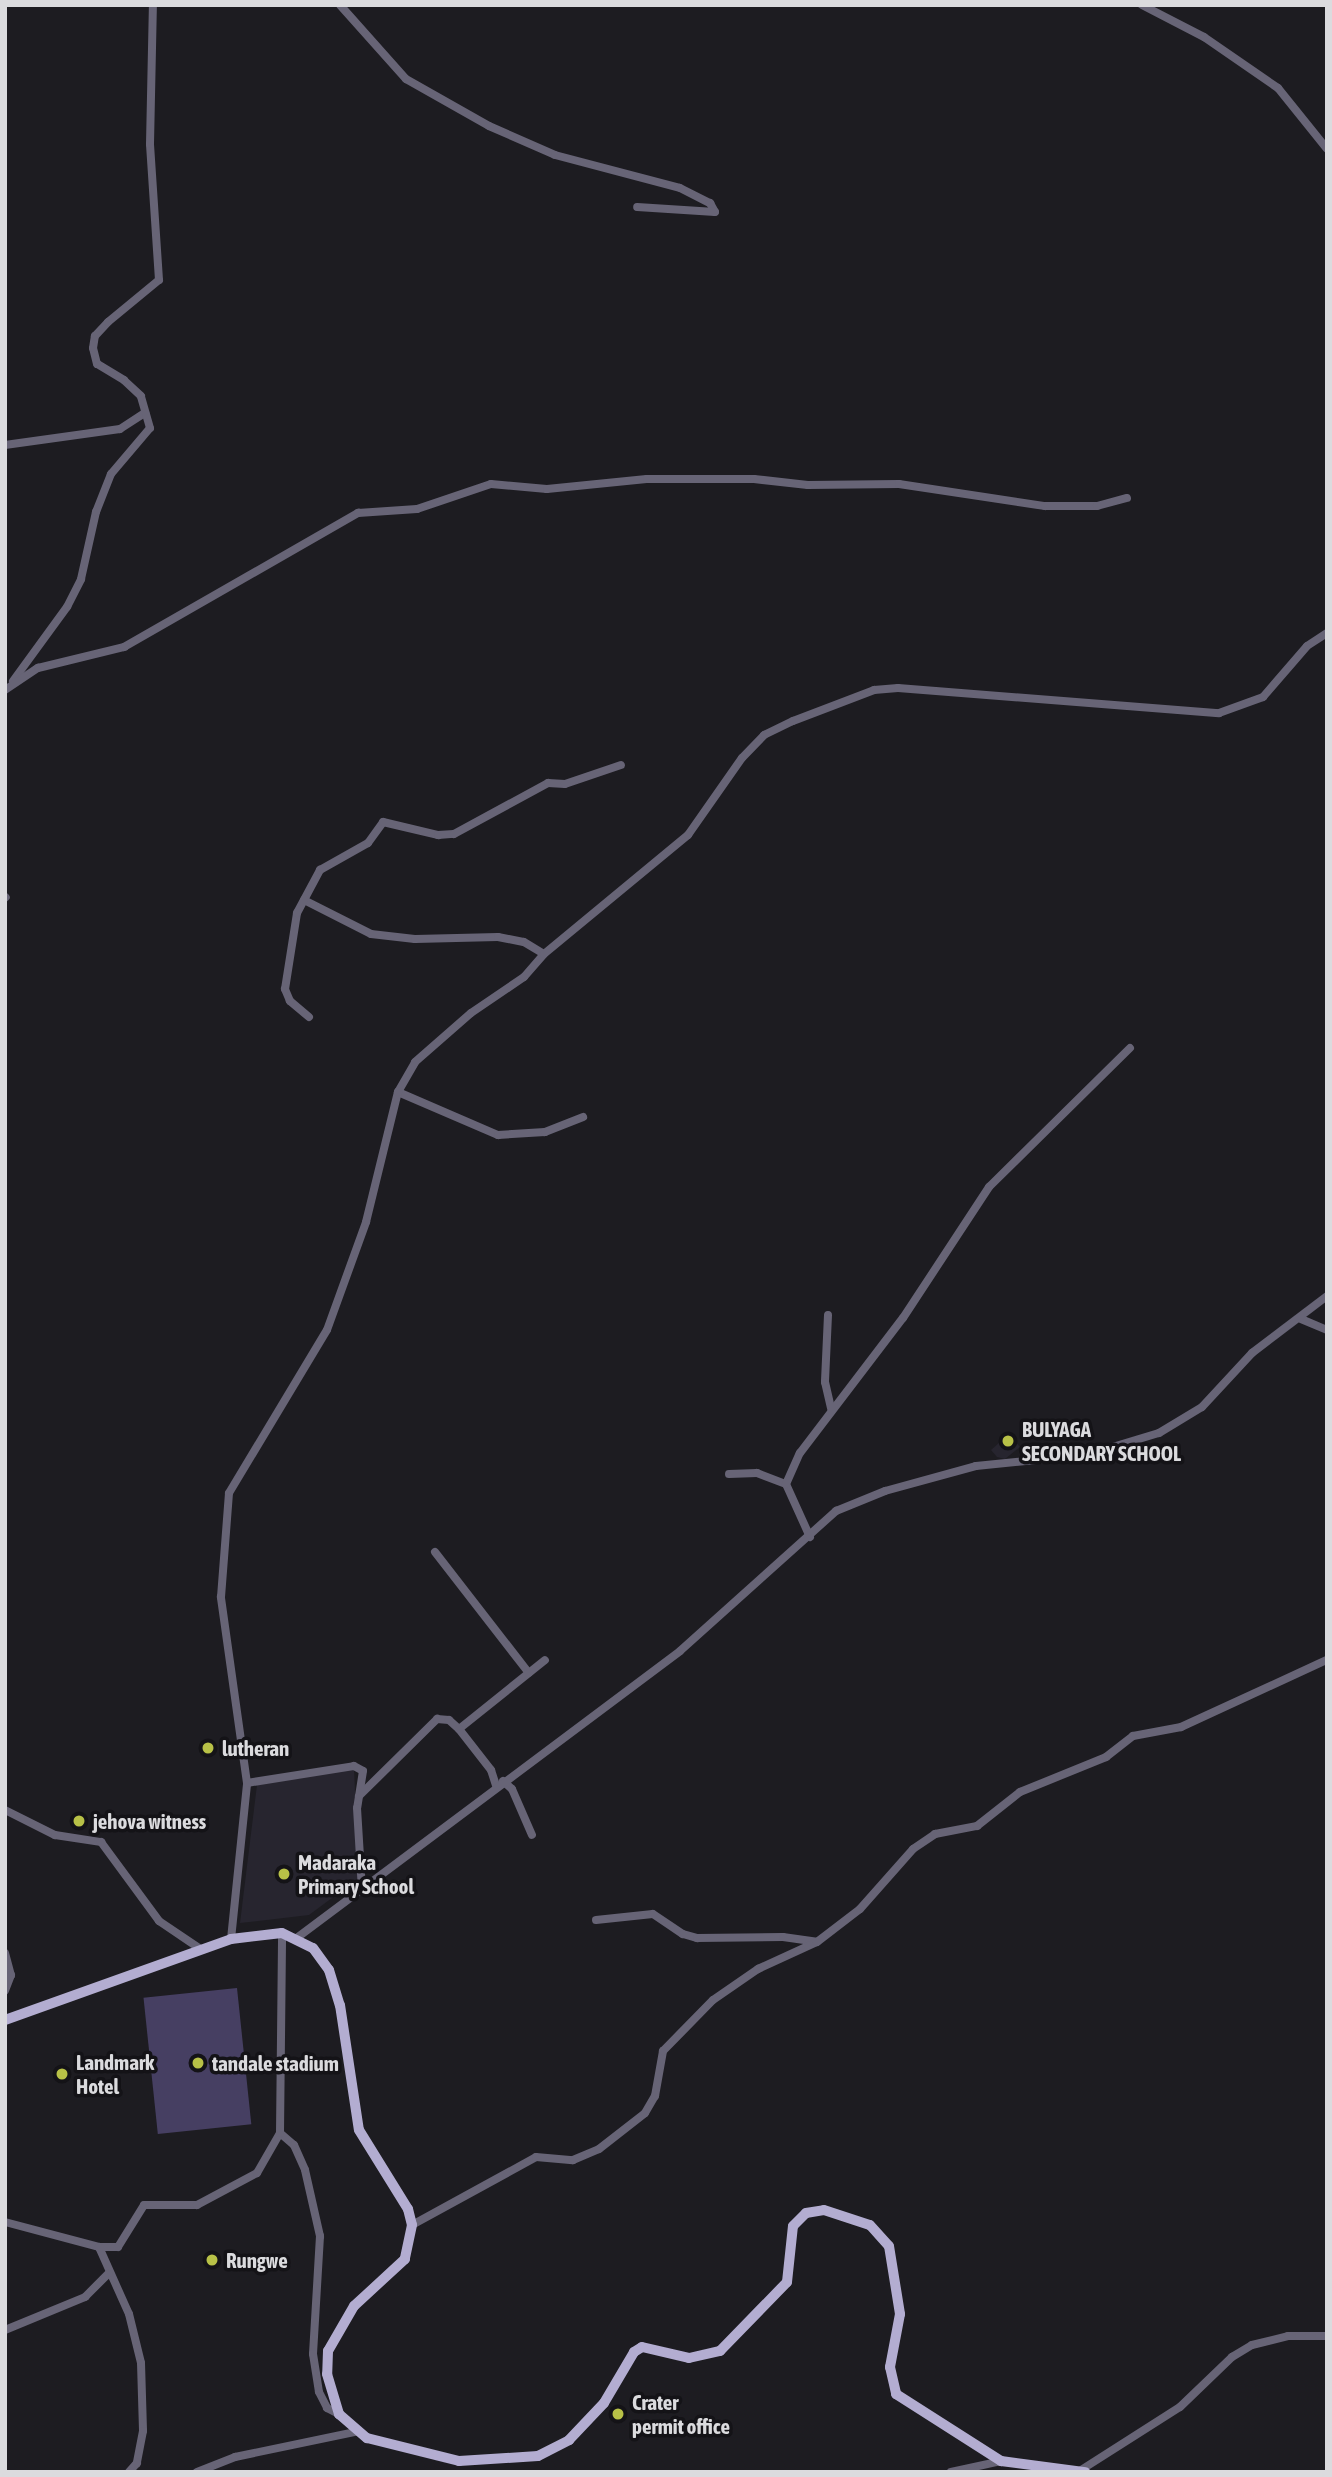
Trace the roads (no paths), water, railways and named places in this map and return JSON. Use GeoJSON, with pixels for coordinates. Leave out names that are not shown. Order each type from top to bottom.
{"type":"FeatureCollection","features":[{"type":"Feature","properties":{"kind":"main road"},"geometry":{"type":"LineString","coordinates":[[5,2020],[199,1948],[231,1939],[282,1933],[298,1937],[329,1970],[340,2005],[359,2130],[408,2208],[412,2225],[405,2259],[354,2306],[328,2351],[327,2374],[339,2414],[355,2432],[459,2461],[538,2456],[578,2431],[604,2403],[634,2352],[642,2347],[689,2358],[720,2351],[787,2282],[793,2226],[806,2213],[824,2210],[870,2225],[889,2246],[901,2314],[890,2367],[896,2395],[1001,2461],[1083,2471]]}},
{"type":"Feature","properties":{"kind":"street"},"geometry":{"type":"LineString","coordinates":[[7,688],[67,607],[81,579],[96,512],[111,474],[150,428],[141,396],[97,364],[93,348],[95,336],[108,322],[159,280],[150,144],[153,5]]}},
{"type":"Feature","properties":{"kind":"street"},"geometry":{"type":"LineString","coordinates":[[340,5],[405,79],[489,126],[555,155],[680,188],[710,202],[715,212],[637,207]]}},
{"type":"Feature","properties":{"kind":"street"},"geometry":{"type":"LineString","coordinates":[[1142,5],[1204,37],[1278,88],[1327,149]]}},
{"type":"Feature","properties":{"kind":"street"},"geometry":{"type":"LineString","coordinates":[[5,445],[120,429],[145,413]]}},
{"type":"Feature","properties":{"kind":"street"},"geometry":{"type":"LineString","coordinates":[[7,688],[38,668],[124,647],[358,513],[417,509],[491,484],[547,489],[648,479],[754,479],[808,485],[899,484],[1045,506],[1097,506],[1127,498]]}},
{"type":"Feature","properties":{"kind":"street"},"geometry":{"type":"LineString","coordinates":[[231,1939],[247,1783],[221,1597],[229,1493],[327,1330],[366,1222],[398,1092],[415,1062],[471,1013],[524,977],[544,954],[688,835],[742,758],[764,735],[793,721],[874,690],[898,688],[1219,713],[1263,698],[1307,646],[1327,633]]}},
{"type":"Feature","properties":{"kind":"street"},"geometry":{"type":"LineString","coordinates":[[309,1017],[290,1001],[285,989],[297,913],[320,870],[368,843],[383,822],[438,835],[454,834],[548,783],[565,784],[621,765]]}},
{"type":"Feature","properties":{"kind":"street"},"geometry":{"type":"LineString","coordinates":[[304,900],[372,934],[415,939],[498,937],[524,942],[544,954]]}},
{"type":"Feature","properties":{"kind":"street"},"geometry":{"type":"LineString","coordinates":[[786,1484],[800,1453],[831,1408],[918,1298],[989,1187],[1130,1048]]}},
{"type":"Feature","properties":{"kind":"street"},"geometry":{"type":"LineString","coordinates":[[398,1092],[498,1135],[545,1132],[583,1117]]}},
{"type":"Feature","properties":{"kind":"street"},"geometry":{"type":"LineString","coordinates":[[298,1937],[499,1783],[680,1651],[836,1511],[885,1491],[976,1466],[1086,1455],[1160,1433],[1202,1407],[1252,1353],[1301,1319],[1327,1296]]}},
{"type":"Feature","properties":{"kind":"street"},"geometry":{"type":"LineString","coordinates":[[828,1315],[825,1382],[831,1408]]}},
{"type":"Feature","properties":{"kind":"street"},"geometry":{"type":"LineString","coordinates":[[1301,1319],[1327,1330]]}},
{"type":"Feature","properties":{"kind":"street"},"geometry":{"type":"LineString","coordinates":[[729,1474],[757,1474],[786,1484],[810,1537]]}},
{"type":"Feature","properties":{"kind":"street"},"geometry":{"type":"LineString","coordinates":[[435,1552],[529,1673]]}},
{"type":"Feature","properties":{"kind":"street"},"geometry":{"type":"LineString","coordinates":[[459,1729],[545,1660]]}},
{"type":"Feature","properties":{"kind":"street"},"geometry":{"type":"LineString","coordinates":[[412,2225],[536,2157],[573,2160],[599,2149],[645,2113],[655,2096],[663,2052],[713,2000],[758,1969],[817,1942],[860,1909],[913,1849],[934,1834],[977,1826],[1020,1792],[1106,1757],[1133,1736],[1181,1727],[1327,1660]]}},
{"type":"Feature","properties":{"kind":"street"},"geometry":{"type":"LineString","coordinates":[[359,1796],[437,1719],[449,1720],[459,1729],[499,1783],[512,1789],[531,1835]]}},
{"type":"Feature","properties":{"kind":"street"},"geometry":{"type":"LineString","coordinates":[[247,1783],[354,1766],[363,1771],[359,1796],[362,1889]]}},
{"type":"Feature","properties":{"kind":"street"},"geometry":{"type":"LineString","coordinates":[[5,1810],[43,1830],[101,1842],[159,1922],[199,1948]]}},
{"type":"Feature","properties":{"kind":"street"},"geometry":{"type":"LineString","coordinates":[[596,1920],[653,1914],[683,1934],[697,1938],[783,1937],[817,1942]]}},
{"type":"Feature","properties":{"kind":"street"},"geometry":{"type":"LineString","coordinates":[[5,2222],[99,2247],[118,2247],[144,2205],[197,2204],[229,2191],[257,2174],[280,2133],[282,1933]]}},
{"type":"Feature","properties":{"kind":"street"},"geometry":{"type":"LineString","coordinates":[[5,1953],[11,1975],[5,1992]]}},
{"type":"Feature","properties":{"kind":"street"},"geometry":{"type":"LineString","coordinates":[[280,2133],[294,2145],[304,2170],[320,2236],[313,2354],[319,2392],[327,2408],[339,2414]]}},
{"type":"Feature","properties":{"kind":"street"},"geometry":{"type":"LineString","coordinates":[[99,2247],[108,2274],[129,2314],[141,2363],[143,2431],[137,2463],[129,2472]]}},
{"type":"Feature","properties":{"kind":"street"},"geometry":{"type":"LineString","coordinates":[[5,2330],[85,2297],[108,2274]]}},
{"type":"Feature","properties":{"kind":"street"},"geometry":{"type":"LineString","coordinates":[[1083,2471],[1180,2407],[1232,2357],[1252,2345],[1288,2336],[1327,2336]]}},
{"type":"Feature","properties":{"kind":"street"},"geometry":{"type":"LineString","coordinates":[[197,2472],[235,2457],[355,2432]]}},
{"type":"Feature","properties":{"kind":"street"},"geometry":{"type":"LineString","coordinates":[[951,2472],[1001,2461]]}},
{"type":"Feature","properties":{"kind":"place","name":"BULYAGA SECONDARY SCHOOL"},"geometry":{"type":"Point","coordinates":[1008,1441]}},
{"type":"Feature","properties":{"kind":"place","name":"lutheran"},"geometry":{"type":"Point","coordinates":[208,1748]}},
{"type":"Feature","properties":{"kind":"place","name":"jehova witness"},"geometry":{"type":"Point","coordinates":[79,1821]}},
{"type":"Feature","properties":{"kind":"place","name":"Madaraka Primary School"},"geometry":{"type":"Point","coordinates":[284,1874]}},
{"type":"Feature","properties":{"kind":"place","name":"tandale stadium"},"geometry":{"type":"Point","coordinates":[198,2063]}},
{"type":"Feature","properties":{"kind":"place","name":"Landmark Hotel"},"geometry":{"type":"Point","coordinates":[62,2074]}},
{"type":"Feature","properties":{"kind":"place","name":"Rungwe"},"geometry":{"type":"Point","coordinates":[212,2260]}},
{"type":"Feature","properties":{"kind":"place","name":"Crater permit office"},"geometry":{"type":"Point","coordinates":[618,2414]}}]}
